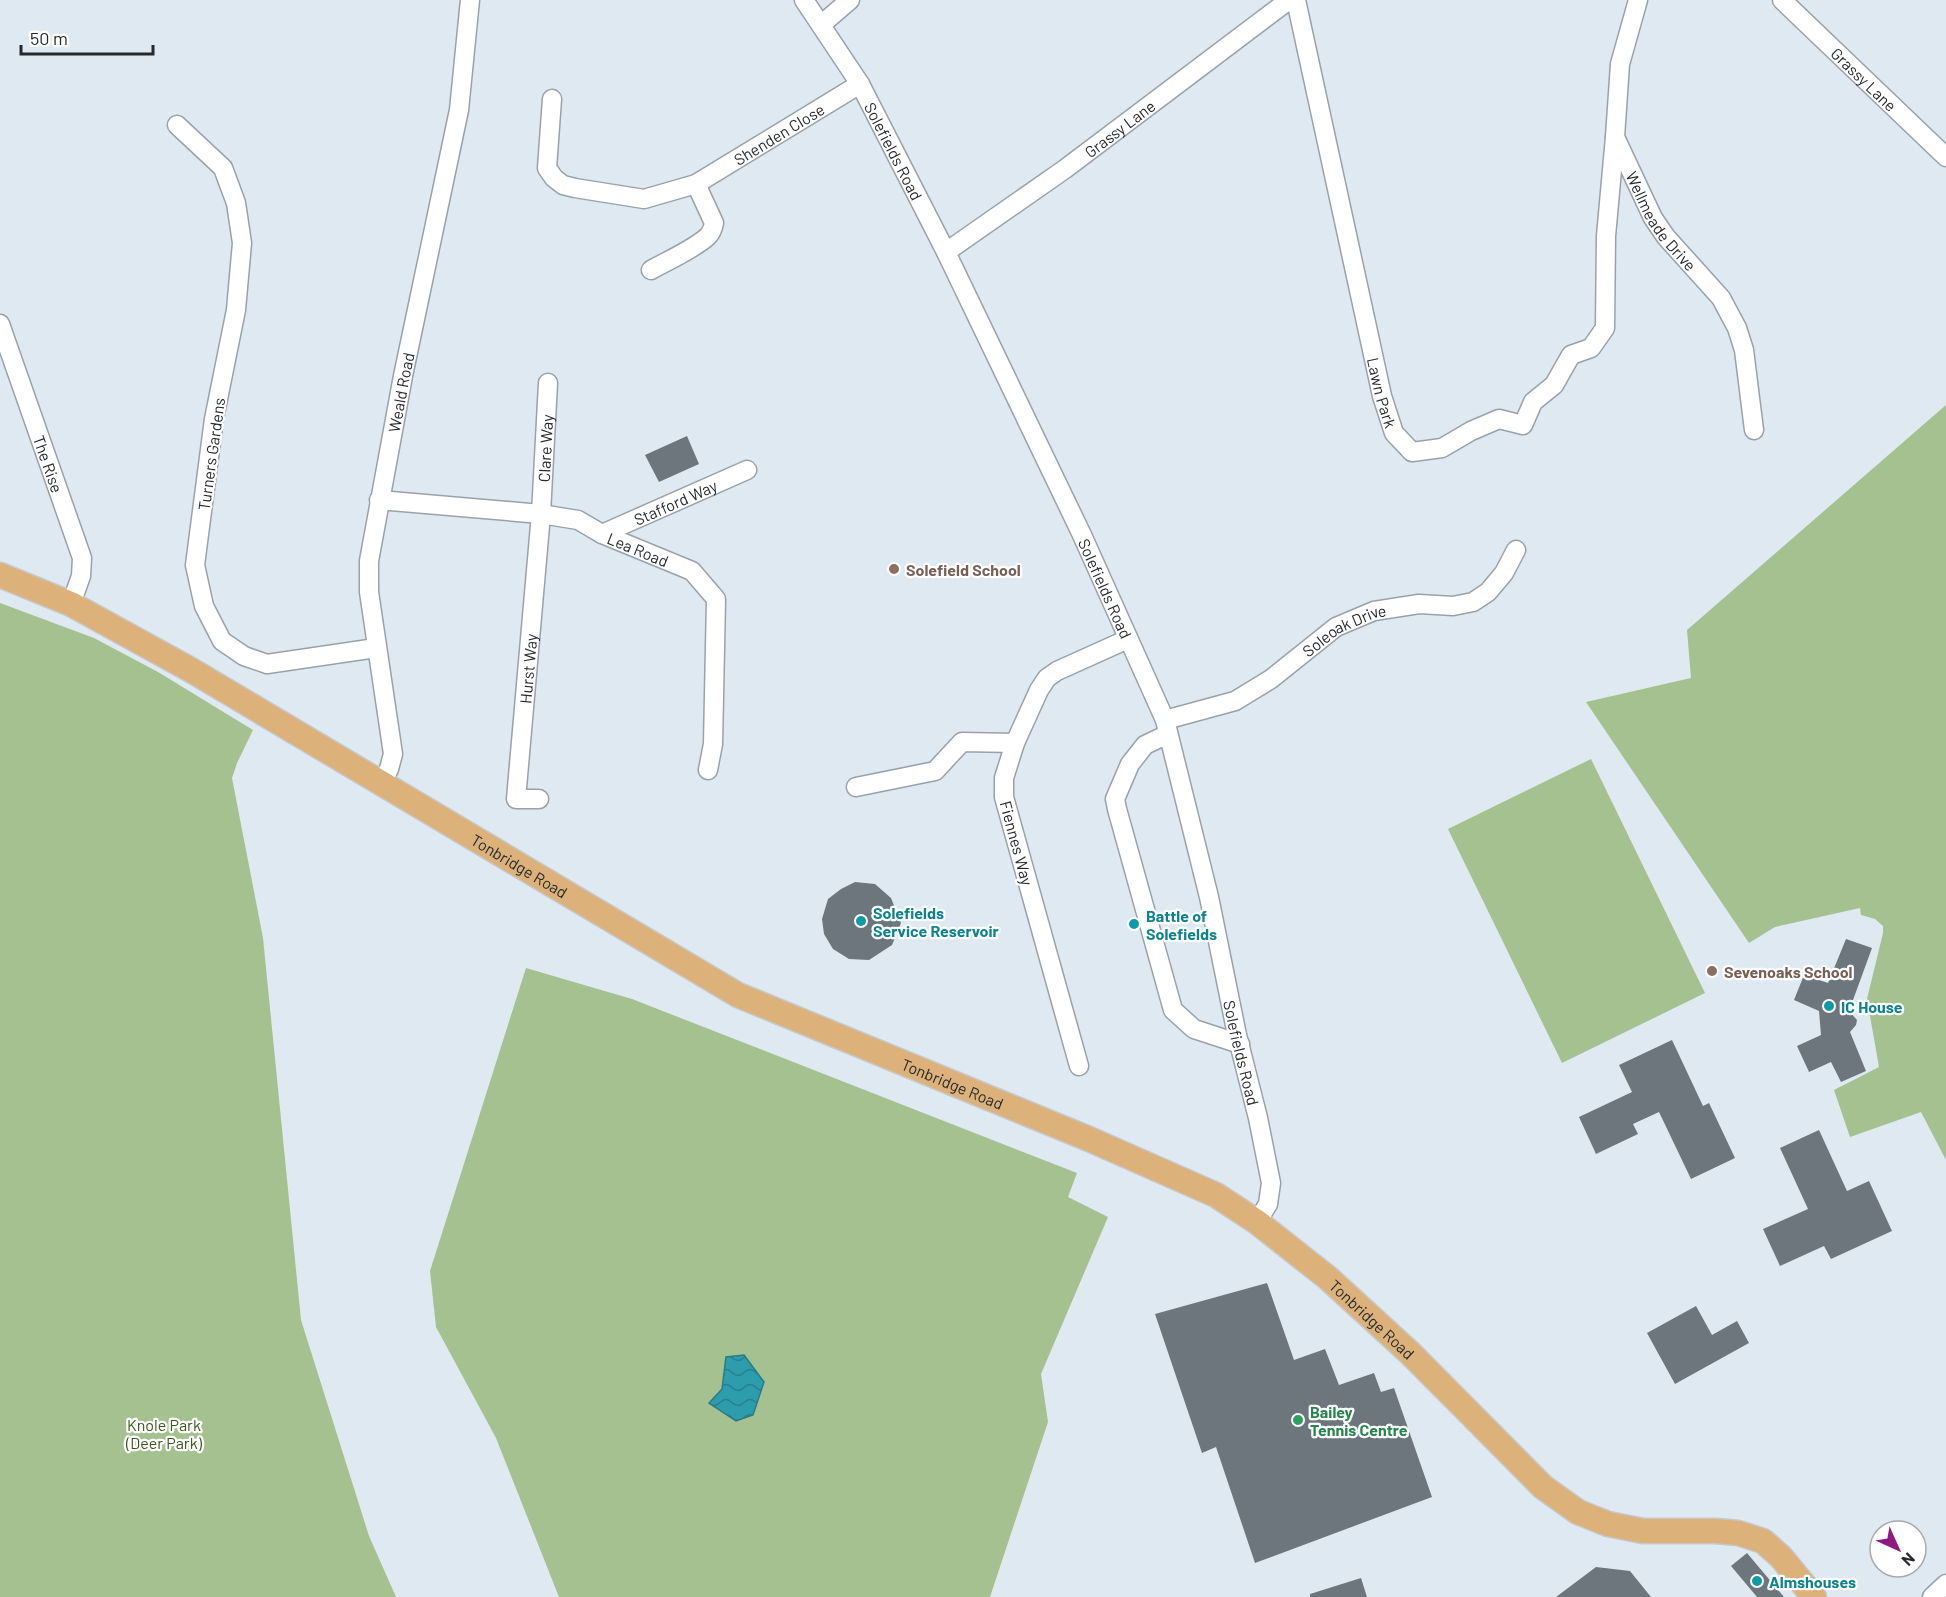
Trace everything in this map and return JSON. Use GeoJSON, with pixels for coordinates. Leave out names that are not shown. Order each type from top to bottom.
{"type":"FeatureCollection","features":[{"type":"Feature","properties":{"kind":"main road","name":"Tonbridge Road"},"geometry":{"type":"LineString","coordinates":[[0,575],[71,604],[191,670],[738,995],[1125,1154],[1216,1195],[1257,1222],[1328,1278],[1411,1354],[1543,1487],[1578,1512],[1608,1524],[1643,1531],[1738,1533],[1762,1541],[1780,1557],[1814,1597]]}},
{"type":"Feature","properties":{"kind":"street","name":"Weald Road"},"geometry":{"type":"LineString","coordinates":[[381,784],[389,769],[393,754],[369,592],[369,561],[379,500],[459,110],[470,0]]}},
{"type":"Feature","properties":{"kind":"street","name":"Solefields Road"},"geometry":{"type":"LineString","coordinates":[[804,0],[860,84],[946,252],[1086,544],[1166,727],[1209,897],[1271,1183],[1268,1204],[1257,1222]]}},
{"type":"Feature","properties":{"kind":"street"},"geometry":{"type":"LineString","coordinates":[[822,24],[850,0]]}},
{"type":"Feature","properties":{"kind":"street","name":"Grassy Lane"},"geometry":{"type":"LineString","coordinates":[[946,252],[1065,169],[1289,0]]}},
{"type":"Feature","properties":{"kind":"street","name":"Lawn Park"},"geometry":{"type":"LineString","coordinates":[[1296,0],[1382,396],[1394,433],[1412,452],[1442,448],[1471,431],[1499,420],[1523,425],[1533,402],[1554,385],[1571,355],[1591,348],[1605,328],[1606,236],[1615,137]]}},
{"type":"Feature","properties":{"kind":"street","name":"Wellmeade Drive"},"geometry":{"type":"LineString","coordinates":[[1638,0],[1620,64],[1615,137],[1653,218],[1666,237],[1721,298],[1737,328],[1744,350],[1754,430]]}},
{"type":"Feature","properties":{"kind":"street","name":"Grassy Lane"},"geometry":{"type":"LineString","coordinates":[[1782,0],[1946,157]]}},
{"type":"Feature","properties":{"kind":"street","name":"Shenden Close"},"geometry":{"type":"LineString","coordinates":[[552,99],[547,168],[562,185],[644,199],[696,184],[860,84]]}},
{"type":"Feature","properties":{"kind":"street","name":"Turners Gardens"},"geometry":{"type":"LineString","coordinates":[[177,125],[223,168],[236,203],[242,243],[236,310],[214,419],[195,565],[204,606],[222,641],[244,656],[267,664],[376,648]]}},
{"type":"Feature","properties":{"kind":"street"},"geometry":{"type":"LineString","coordinates":[[651,270],[710,235],[714,223],[696,184]]}},
{"type":"Feature","properties":{"kind":"street","name":"The Rise"},"geometry":{"type":"LineString","coordinates":[[0,324],[82,558],[81,576],[71,604]]}},
{"type":"Feature","properties":{"kind":"street","name":"Clare Way"},"geometry":{"type":"LineString","coordinates":[[541,513],[548,383]]}},
{"type":"Feature","properties":{"kind":"street","name":"Stafford Way"},"geometry":{"type":"LineString","coordinates":[[602,534],[747,470]]}},
{"type":"Feature","properties":{"kind":"street","name":"Lea Road"},"geometry":{"type":"LineString","coordinates":[[379,500],[541,513],[578,520],[602,534],[693,571],[716,599],[714,744],[708,770]]}},
{"type":"Feature","properties":{"kind":"street","name":"Hurst Way"},"geometry":{"type":"LineString","coordinates":[[539,799],[510,799],[541,513]]}},
{"type":"Feature","properties":{"kind":"street","name":"Soleoak Drive"},"geometry":{"type":"LineString","coordinates":[[1240,1044],[1194,1029],[1173,1010],[1114,799],[1130,764],[1145,745],[1166,727],[1235,701],[1271,679],[1336,627],[1374,611],[1419,604],[1453,606],[1473,602],[1488,592],[1499,579],[1516,550]]}},
{"type":"Feature","properties":{"kind":"street","name":"Fiennes Way"},"geometry":{"type":"LineString","coordinates":[[1079,1066],[1004,797],[1004,778],[1015,742],[1047,678],[1057,671],[1128,639]]}},
{"type":"Feature","properties":{"kind":"street"},"geometry":{"type":"LineString","coordinates":[[856,787],[935,771],[962,742],[1015,742]]}},
{"type":"Feature","properties":{"kind":"street"},"geometry":{"type":"LineString","coordinates":[[1932,1597],[1946,1584]]}},
{"type":"Feature","properties":{"kind":"green space"},"geometry":{"type":"Polygon","coordinates":[[[1946,405],[1946,1160],[1921,1112],[1850,1137],[1834,1090],[1879,1067],[1867,999],[1883,926],[1875,919],[1861,915],[1860,908],[1775,927],[1749,943],[1586,702],[1691,678],[1687,630],[1946,405]]]}},
{"type":"Feature","properties":{"kind":"green space","name":"Knole Park (Deer Park)"},"geometry":{"type":"Polygon","coordinates":[[[0,603],[94,638],[158,672],[253,730],[232,778],[263,938],[301,1320],[369,1536],[396,1597],[0,1597],[0,603]]]}},
{"type":"Feature","properties":{"kind":"green space"},"geometry":{"type":"Polygon","coordinates":[[[1591,759],[1705,993],[1562,1063],[1448,829],[1591,759]]]}},
{"type":"Feature","properties":{"kind":"green space"},"geometry":{"type":"Polygon","coordinates":[[[526,968],[632,999],[1077,1173],[1068,1197],[1108,1217],[1041,1374],[1048,1422],[990,1597],[559,1597],[496,1438],[436,1327],[430,1271],[526,968]]]}},
{"type":"Feature","properties":{"kind":"water"},"geometry":{"type":"Polygon","coordinates":[[[744,1355],[764,1382],[753,1415],[736,1421],[709,1403],[722,1389],[726,1357],[744,1355]]]}},
{"type":"Feature","properties":{"kind":"building"},"geometry":{"type":"Polygon","coordinates":[[[687,436],[699,464],[659,482],[645,455],[687,436]]]}},
{"type":"Feature","properties":{"kind":"building","name":"Solefields Service Reservoir"},"geometry":{"type":"Polygon","coordinates":[[[855,882],[875,884],[891,898],[901,923],[892,945],[869,960],[849,959],[833,949],[824,934],[822,919],[828,899],[855,882]]]}},
{"type":"Feature","properties":{"kind":"building","name":"IC House"},"geometry":{"type":"Polygon","coordinates":[[[1846,939],[1872,948],[1849,1011],[1857,1020],[1850,1032],[1866,1071],[1841,1082],[1831,1062],[1809,1072],[1797,1046],[1821,1035],[1819,1011],[1794,1000],[1804,975],[1828,983],[1846,939]]]}},
{"type":"Feature","properties":{"kind":"building"},"geometry":{"type":"Polygon","coordinates":[[[1672,1040],[1703,1106],[1709,1103],[1735,1158],[1691,1179],[1659,1112],[1633,1124],[1638,1134],[1596,1154],[1579,1117],[1632,1092],[1619,1065],[1672,1040]]]}},
{"type":"Feature","properties":{"kind":"building"},"geometry":{"type":"Polygon","coordinates":[[[1819,1130],[1847,1191],[1869,1181],[1892,1231],[1831,1259],[1824,1246],[1780,1266],[1763,1229],[1808,1209],[1780,1148],[1819,1130]]]}},
{"type":"Feature","properties":{"kind":"building","name":"Bailey Tennis Centre"},"geometry":{"type":"Polygon","coordinates":[[[1267,1283],[1294,1360],[1325,1349],[1339,1385],[1374,1373],[1381,1392],[1394,1388],[1432,1497],[1255,1563],[1216,1447],[1202,1453],[1155,1314],[1267,1283]]]}},
{"type":"Feature","properties":{"kind":"building"},"geometry":{"type":"Polygon","coordinates":[[[1696,1306],[1712,1335],[1737,1321],[1749,1343],[1675,1384],[1647,1333],[1696,1306]]]}},
{"type":"Feature","properties":{"kind":"building","name":"Almshouses"},"geometry":{"type":"Polygon","coordinates":[[[1747,1553],[1784,1597],[1757,1597],[1731,1566],[1747,1553]]]}},
{"type":"Feature","properties":{"kind":"building"},"geometry":{"type":"Polygon","coordinates":[[[1596,1567],[1630,1571],[1651,1597],[1556,1597],[1596,1567]]]}},
{"type":"Feature","properties":{"kind":"building"},"geometry":{"type":"Polygon","coordinates":[[[1361,1578],[1367,1597],[1310,1597],[1310,1594],[1361,1578]]]}},
{"type":"Feature","properties":{"kind":"place","name":"Solefield School"},"geometry":{"type":"Point","coordinates":[894,569]}},
{"type":"Feature","properties":{"kind":"place","name":"Solefields Service Reservoir"},"geometry":{"type":"Point","coordinates":[861,921]}},
{"type":"Feature","properties":{"kind":"place","name":"Battle of Solefields"},"geometry":{"type":"Point","coordinates":[1134,924]}},
{"type":"Feature","properties":{"kind":"place","name":"Sevenoaks School"},"geometry":{"type":"Point","coordinates":[1712,971]}},
{"type":"Feature","properties":{"kind":"place","name":"IC House"},"geometry":{"type":"Point","coordinates":[1829,1006]}},
{"type":"Feature","properties":{"kind":"place","name":"Bailey Tennis Centre"},"geometry":{"type":"Point","coordinates":[1298,1420]}},
{"type":"Feature","properties":{"kind":"place","name":"Almshouses"},"geometry":{"type":"Point","coordinates":[1757,1581]}}]}
